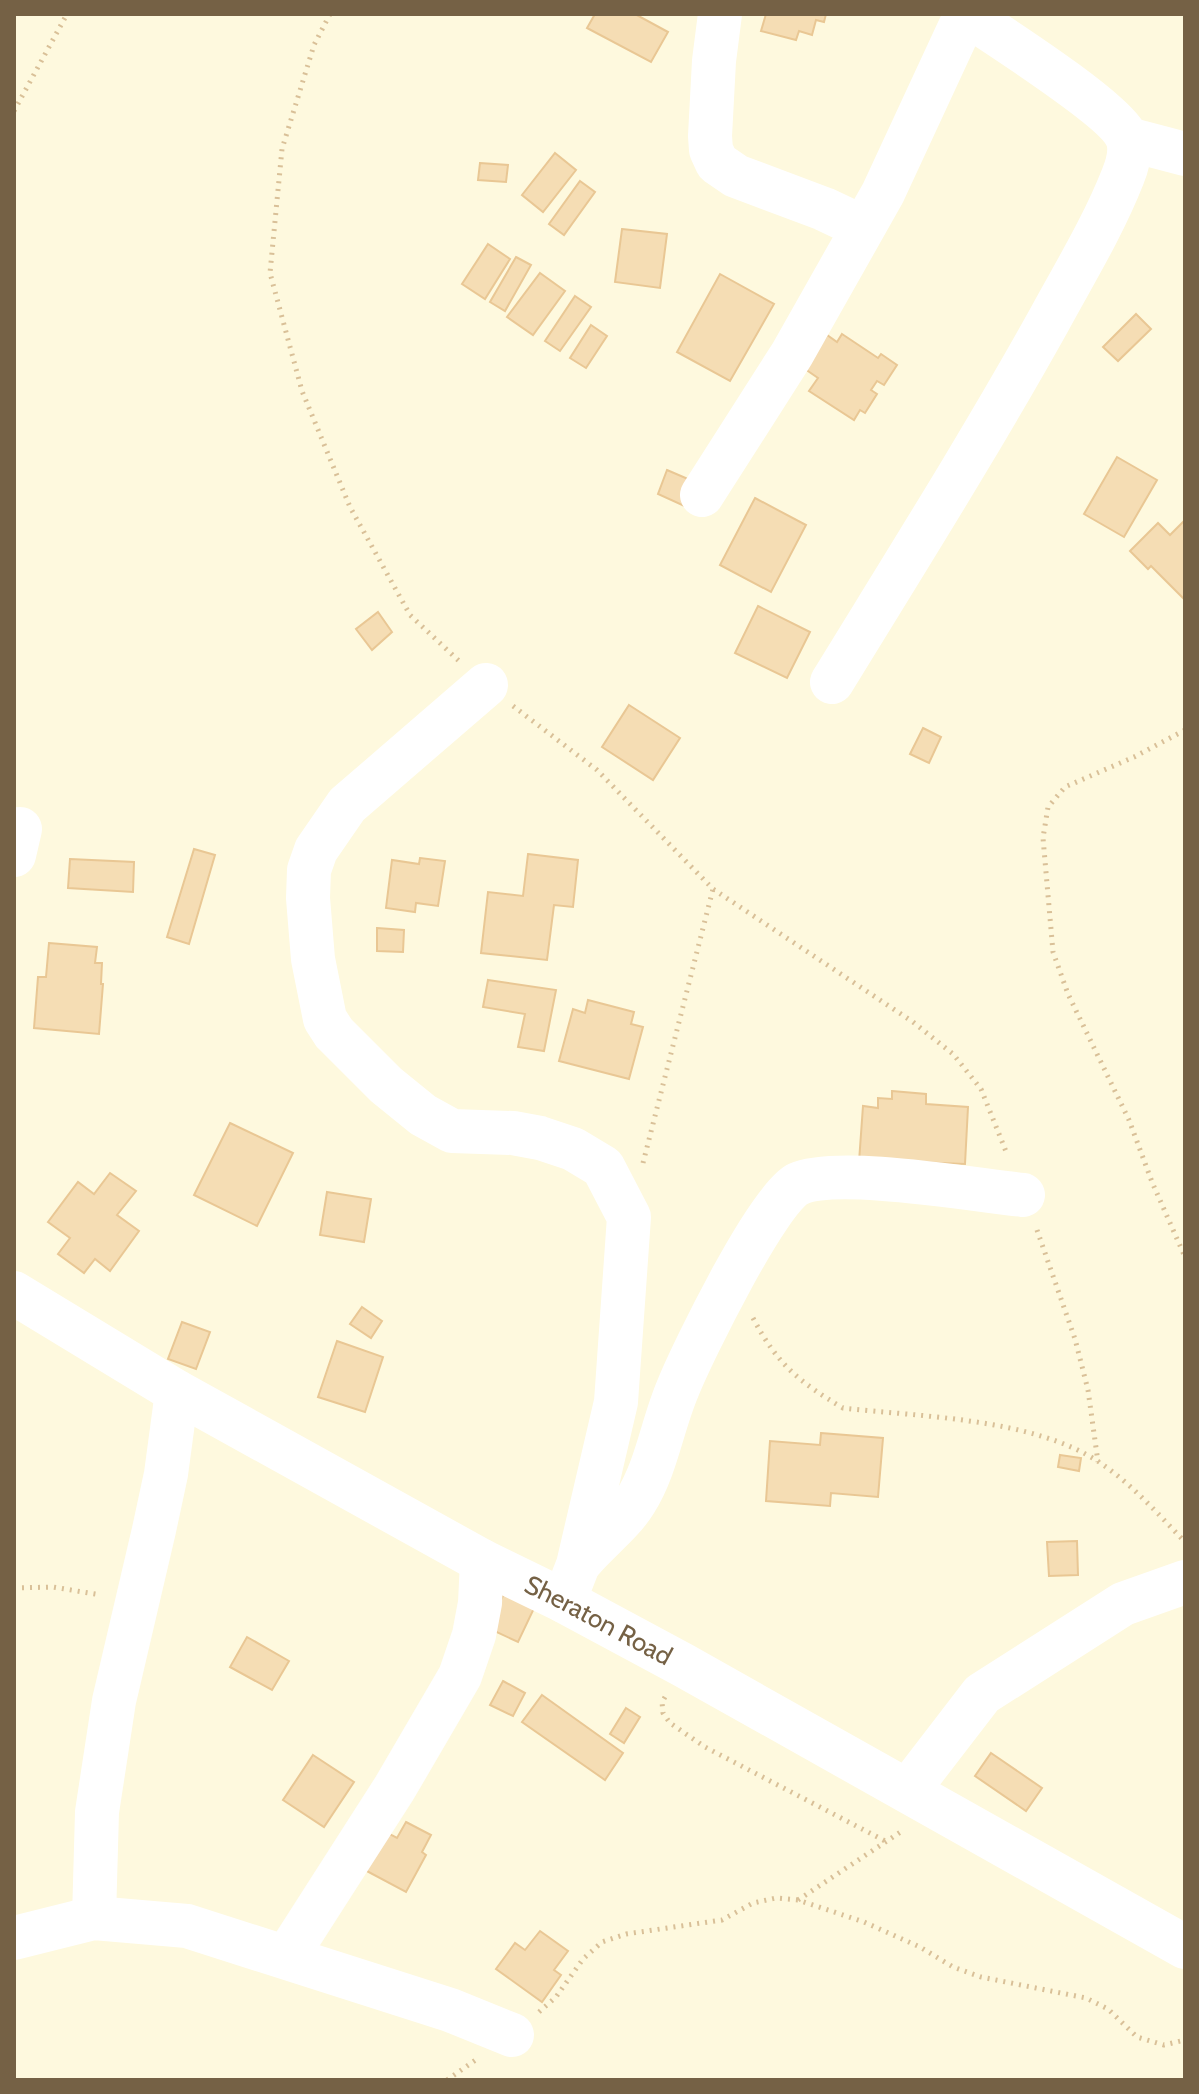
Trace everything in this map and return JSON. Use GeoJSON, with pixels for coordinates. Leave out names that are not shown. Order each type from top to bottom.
{"type":"FeatureCollection","features":[{"type":"Feature","properties":{"kind":"street"},"geometry":{"type":"LineString","coordinates":[[720,14],[710,136],[711,150],[717,163],[736,176],[824,209],[862,227]]}},
{"type":"Feature","properties":{"kind":"street"},"geometry":{"type":"LineString","coordinates":[[702,495],[792,354],[883,193],[966,14],[1047,69],[1119,126],[1128,139],[1129,152],[1125,173],[1107,214],[1014,383],[832,682]]}},
{"type":"Feature","properties":{"kind":"street"},"geometry":{"type":"LineString","coordinates":[[1128,139],[1185,154]]}},
{"type":"Feature","properties":{"kind":"street"},"geometry":{"type":"LineString","coordinates":[[486,685],[347,805],[316,850],[309,870],[308,898],[313,959],[325,1019],[346,1047],[386,1085],[423,1115],[452,1131],[513,1133],[573,1149],[603,1167],[629,1217],[616,1402],[571,1583]]}},
{"type":"Feature","properties":{"kind":"street"},"geometry":{"type":"LineString","coordinates":[[571,1583],[634,1503],[654,1462],[678,1388],[746,1252],[778,1203],[797,1184],[825,1179],[886,1179],[1023,1195]]}},
{"type":"Feature","properties":{"kind":"street","name":"Sheraton Road"},"geometry":{"type":"LineString","coordinates":[[14,1293],[177,1392],[482,1561],[571,1583],[683,1665],[1185,1947]]}},
{"type":"Feature","properties":{"kind":"street"},"geometry":{"type":"LineString","coordinates":[[94,1918],[97,1812],[114,1701],[166,1474],[177,1392]]}},
{"type":"Feature","properties":{"kind":"street"},"geometry":{"type":"LineString","coordinates":[[287,1956],[394,1789],[460,1676],[474,1635],[480,1603],[482,1561]]}},
{"type":"Feature","properties":{"kind":"street"},"geometry":{"type":"LineString","coordinates":[[922,1798],[982,1694],[1123,1604],[1185,1582]]}},
{"type":"Feature","properties":{"kind":"street"},"geometry":{"type":"LineString","coordinates":[[14,1938],[94,1918],[187,1926],[450,2010],[512,2035]]}},
{"type":"Feature","properties":{"kind":"path"},"geometry":{"type":"LineString","coordinates":[[14,111],[67,14]]}},
{"type":"Feature","properties":{"kind":"path"},"geometry":{"type":"LineString","coordinates":[[330,14],[314,45],[282,149],[270,273],[302,391],[350,507],[410,615],[486,685],[597,770],[713,889],[913,1022],[953,1054],[981,1089],[1075,1339],[1088,1390],[1098,1462]]}},
{"type":"Feature","properties":{"kind":"path"},"geometry":{"type":"LineString","coordinates":[[1185,730],[1134,757],[1065,787],[1048,807],[1043,838],[1053,952],[1068,994],[1129,1120],[1185,1257]]}},
{"type":"Feature","properties":{"kind":"path"},"geometry":{"type":"LineString","coordinates":[[629,1217],[713,889]]}},
{"type":"Feature","properties":{"kind":"path"},"geometry":{"type":"LineString","coordinates":[[733,1279],[770,1350],[817,1393],[843,1408],[1031,1431],[1098,1462],[1140,1496],[1184,1539]]}},
{"type":"Feature","properties":{"kind":"path"},"geometry":{"type":"LineString","coordinates":[[14,1588],[53,1587],[137,1601]]}},
{"type":"Feature","properties":{"kind":"path"},"geometry":{"type":"LineString","coordinates":[[683,1665],[662,1702],[663,1713],[670,1723],[750,1772],[887,1842]]}},
{"type":"Feature","properties":{"kind":"path"},"geometry":{"type":"LineString","coordinates":[[798,1900],[887,1842],[922,1798]]}},
{"type":"Feature","properties":{"kind":"path"},"geometry":{"type":"LineString","coordinates":[[447,2080],[512,2035],[556,1997],[583,1959],[602,1942],[626,1934],[722,1920],[753,1903],[776,1898],[798,1900],[864,1922],[920,1947],[953,1967],[981,1977],[1086,1998],[1108,2009],[1137,2037],[1164,2045],[1185,2040]]}},
{"type":"Feature","properties":{"kind":"building"},"geometry":{"type":"Polygon","coordinates":[[[595,14],[635,14],[668,32],[651,62],[587,28],[595,14]]]}},
{"type":"Feature","properties":{"kind":"building"},"geometry":{"type":"Polygon","coordinates":[[[766,14],[826,14],[824,22],[816,20],[812,35],[799,31],[796,40],[761,31],[766,14]]]}},
{"type":"Feature","properties":{"kind":"building"},"geometry":{"type":"Polygon","coordinates":[[[555,153],[576,170],[543,212],[522,195],[555,153]]]}},
{"type":"Feature","properties":{"kind":"building"},"geometry":{"type":"Polygon","coordinates":[[[480,163],[508,165],[506,182],[478,180],[480,163]]]}},
{"type":"Feature","properties":{"kind":"building"},"geometry":{"type":"Polygon","coordinates":[[[580,181],[595,192],[564,235],[549,224],[580,181]]]}},
{"type":"Feature","properties":{"kind":"building"},"geometry":{"type":"Polygon","coordinates":[[[622,229],[667,234],[660,288],[615,282],[622,229]]]}},
{"type":"Feature","properties":{"kind":"building"},"geometry":{"type":"Polygon","coordinates":[[[488,244],[510,259],[485,299],[462,284],[488,244]]]}},
{"type":"Feature","properties":{"kind":"building"},"geometry":{"type":"Polygon","coordinates":[[[516,257],[531,265],[505,311],[490,302],[516,257]]]}},
{"type":"Feature","properties":{"kind":"building"},"geometry":{"type":"Polygon","coordinates":[[[540,273],[565,291],[533,335],[507,317],[540,273]]]}},
{"type":"Feature","properties":{"kind":"building"},"geometry":{"type":"Polygon","coordinates":[[[720,274],[774,304],[730,381],[677,352],[720,274]]]}},
{"type":"Feature","properties":{"kind":"building"},"geometry":{"type":"Polygon","coordinates":[[[575,296],[591,307],[560,351],[545,341],[575,296]]]}},
{"type":"Feature","properties":{"kind":"building"},"geometry":{"type":"Polygon","coordinates":[[[1136,314],[1151,329],[1118,361],[1103,347],[1136,314]]]}},
{"type":"Feature","properties":{"kind":"building"},"geometry":{"type":"Polygon","coordinates":[[[591,325],[607,336],[586,368],[570,358],[591,325]]]}},
{"type":"Feature","properties":{"kind":"building"},"geometry":{"type":"Polygon","coordinates":[[[842,334],[878,358],[881,354],[897,365],[884,385],[877,381],[871,390],[877,394],[865,413],[860,410],[854,420],[809,391],[818,378],[805,369],[827,335],[837,342],[842,334]]]}},
{"type":"Feature","properties":{"kind":"building"},"geometry":{"type":"Polygon","coordinates":[[[1117,457],[1157,480],[1124,537],[1084,514],[1117,457]]]}},
{"type":"Feature","properties":{"kind":"building"},"geometry":{"type":"Polygon","coordinates":[[[667,470],[702,485],[691,509],[658,494],[667,470]]]}},
{"type":"Feature","properties":{"kind":"building"},"geometry":{"type":"Polygon","coordinates":[[[755,498],[806,525],[771,592],[720,565],[755,498]]]}},
{"type":"Feature","properties":{"kind":"building"},"geometry":{"type":"Polygon","coordinates":[[[1185,520],[1185,600],[1151,566],[1148,569],[1130,551],[1158,523],[1170,535],[1185,520]]]}},
{"type":"Feature","properties":{"kind":"building"},"geometry":{"type":"Polygon","coordinates":[[[758,606],[810,632],[787,678],[735,653],[758,606]]]}},
{"type":"Feature","properties":{"kind":"building"},"geometry":{"type":"Polygon","coordinates":[[[378,612],[392,632],[372,650],[356,629],[378,612]]]}},
{"type":"Feature","properties":{"kind":"building"},"geometry":{"type":"Polygon","coordinates":[[[629,705],[680,738],[653,780],[602,747],[629,705]]]}},
{"type":"Feature","properties":{"kind":"building"},"geometry":{"type":"Polygon","coordinates":[[[923,728],[941,737],[929,763],[910,754],[923,728]]]}},
{"type":"Feature","properties":{"kind":"building"},"geometry":{"type":"Polygon","coordinates":[[[194,849],[215,855],[189,944],[167,937],[194,849]]]}},
{"type":"Feature","properties":{"kind":"building"},"geometry":{"type":"Polygon","coordinates":[[[528,854],[578,860],[573,907],[554,905],[547,960],[481,953],[488,892],[523,896],[528,854]]]}},
{"type":"Feature","properties":{"kind":"building"},"geometry":{"type":"Polygon","coordinates":[[[420,858],[445,861],[438,906],[416,903],[415,912],[386,908],[392,860],[419,864],[420,858]]]}},
{"type":"Feature","properties":{"kind":"building"},"geometry":{"type":"Polygon","coordinates":[[[70,859],[134,862],[133,892],[68,888],[70,859]]]}},
{"type":"Feature","properties":{"kind":"building"},"geometry":{"type":"Polygon","coordinates":[[[377,928],[404,930],[403,952],[377,951],[377,928]]]}},
{"type":"Feature","properties":{"kind":"building"},"geometry":{"type":"Polygon","coordinates":[[[49,943],[97,947],[95,963],[102,963],[103,984],[99,1034],[34,1028],[38,977],[46,977],[49,943]]]}},
{"type":"Feature","properties":{"kind":"building"},"geometry":{"type":"Polygon","coordinates":[[[488,980],[556,990],[544,1051],[518,1047],[525,1014],[483,1007],[488,980]]]}},
{"type":"Feature","properties":{"kind":"building"},"geometry":{"type":"Polygon","coordinates":[[[588,1000],[634,1012],[631,1024],[643,1027],[629,1079],[559,1061],[573,1009],[585,1013],[588,1000]]]}},
{"type":"Feature","properties":{"kind":"building"},"geometry":{"type":"Polygon","coordinates":[[[892,1091],[926,1094],[926,1104],[968,1107],[965,1164],[914,1162],[858,1176],[863,1106],[878,1108],[878,1098],[892,1099],[892,1091]]]}},
{"type":"Feature","properties":{"kind":"building"},"geometry":{"type":"Polygon","coordinates":[[[230,1123],[293,1153],[257,1226],[194,1195],[230,1123]]]}},
{"type":"Feature","properties":{"kind":"building"},"geometry":{"type":"Polygon","coordinates":[[[110,1173],[136,1191],[117,1215],[139,1231],[110,1271],[95,1259],[84,1273],[58,1254],[70,1238],[48,1222],[78,1182],[94,1194],[110,1173]]]}},
{"type":"Feature","properties":{"kind":"building"},"geometry":{"type":"Polygon","coordinates":[[[327,1192],[371,1199],[364,1242],[320,1235],[327,1192]]]}},
{"type":"Feature","properties":{"kind":"building"},"geometry":{"type":"Polygon","coordinates":[[[362,1307],[382,1321],[371,1338],[350,1324],[362,1307]]]}},
{"type":"Feature","properties":{"kind":"building"},"geometry":{"type":"Polygon","coordinates":[[[182,1322],[210,1332],[196,1369],[168,1359],[182,1322]]]}},
{"type":"Feature","properties":{"kind":"building"},"geometry":{"type":"Polygon","coordinates":[[[337,1341],[383,1357],[365,1412],[318,1397],[337,1341]]]}},
{"type":"Feature","properties":{"kind":"building"},"geometry":{"type":"Polygon","coordinates":[[[821,1433],[883,1438],[878,1497],[831,1493],[830,1506],[766,1501],[770,1441],[820,1445],[821,1433]]]}},
{"type":"Feature","properties":{"kind":"building"},"geometry":{"type":"Polygon","coordinates":[[[1060,1455],[1081,1458],[1079,1471],[1058,1467],[1060,1455]]]}},
{"type":"Feature","properties":{"kind":"building"},"geometry":{"type":"Polygon","coordinates":[[[1077,1541],[1078,1575],[1049,1576],[1047,1542],[1077,1541]]]}},
{"type":"Feature","properties":{"kind":"building"},"geometry":{"type":"Polygon","coordinates":[[[507,1587],[537,1602],[518,1642],[488,1628],[507,1587]]]}},
{"type":"Feature","properties":{"kind":"building"},"geometry":{"type":"Polygon","coordinates":[[[247,1637],[289,1661],[272,1690],[230,1667],[247,1637]]]}},
{"type":"Feature","properties":{"kind":"building"},"geometry":{"type":"Polygon","coordinates":[[[503,1681],[525,1693],[513,1716],[490,1705],[503,1681]]]}},
{"type":"Feature","properties":{"kind":"building"},"geometry":{"type":"Polygon","coordinates":[[[542,1695],[623,1753],[605,1780],[522,1722],[542,1695]]]}},
{"type":"Feature","properties":{"kind":"building"},"geometry":{"type":"Polygon","coordinates":[[[626,1708],[640,1717],[624,1743],[610,1734],[626,1708]]]}},
{"type":"Feature","properties":{"kind":"building"},"geometry":{"type":"Polygon","coordinates":[[[991,1753],[1042,1788],[1026,1811],[975,1776],[991,1753]]]}},
{"type":"Feature","properties":{"kind":"building"},"geometry":{"type":"Polygon","coordinates":[[[313,1755],[354,1782],[324,1827],[283,1800],[313,1755]]]}},
{"type":"Feature","properties":{"kind":"building"},"geometry":{"type":"Polygon","coordinates":[[[406,1822],[431,1835],[422,1852],[426,1855],[406,1892],[363,1869],[384,1831],[397,1838],[406,1822]]]}},
{"type":"Feature","properties":{"kind":"building"},"geometry":{"type":"Polygon","coordinates":[[[540,1931],[568,1951],[554,1970],[561,1975],[542,2002],[496,1969],[515,1943],[525,1950],[540,1931]]]}}]}
